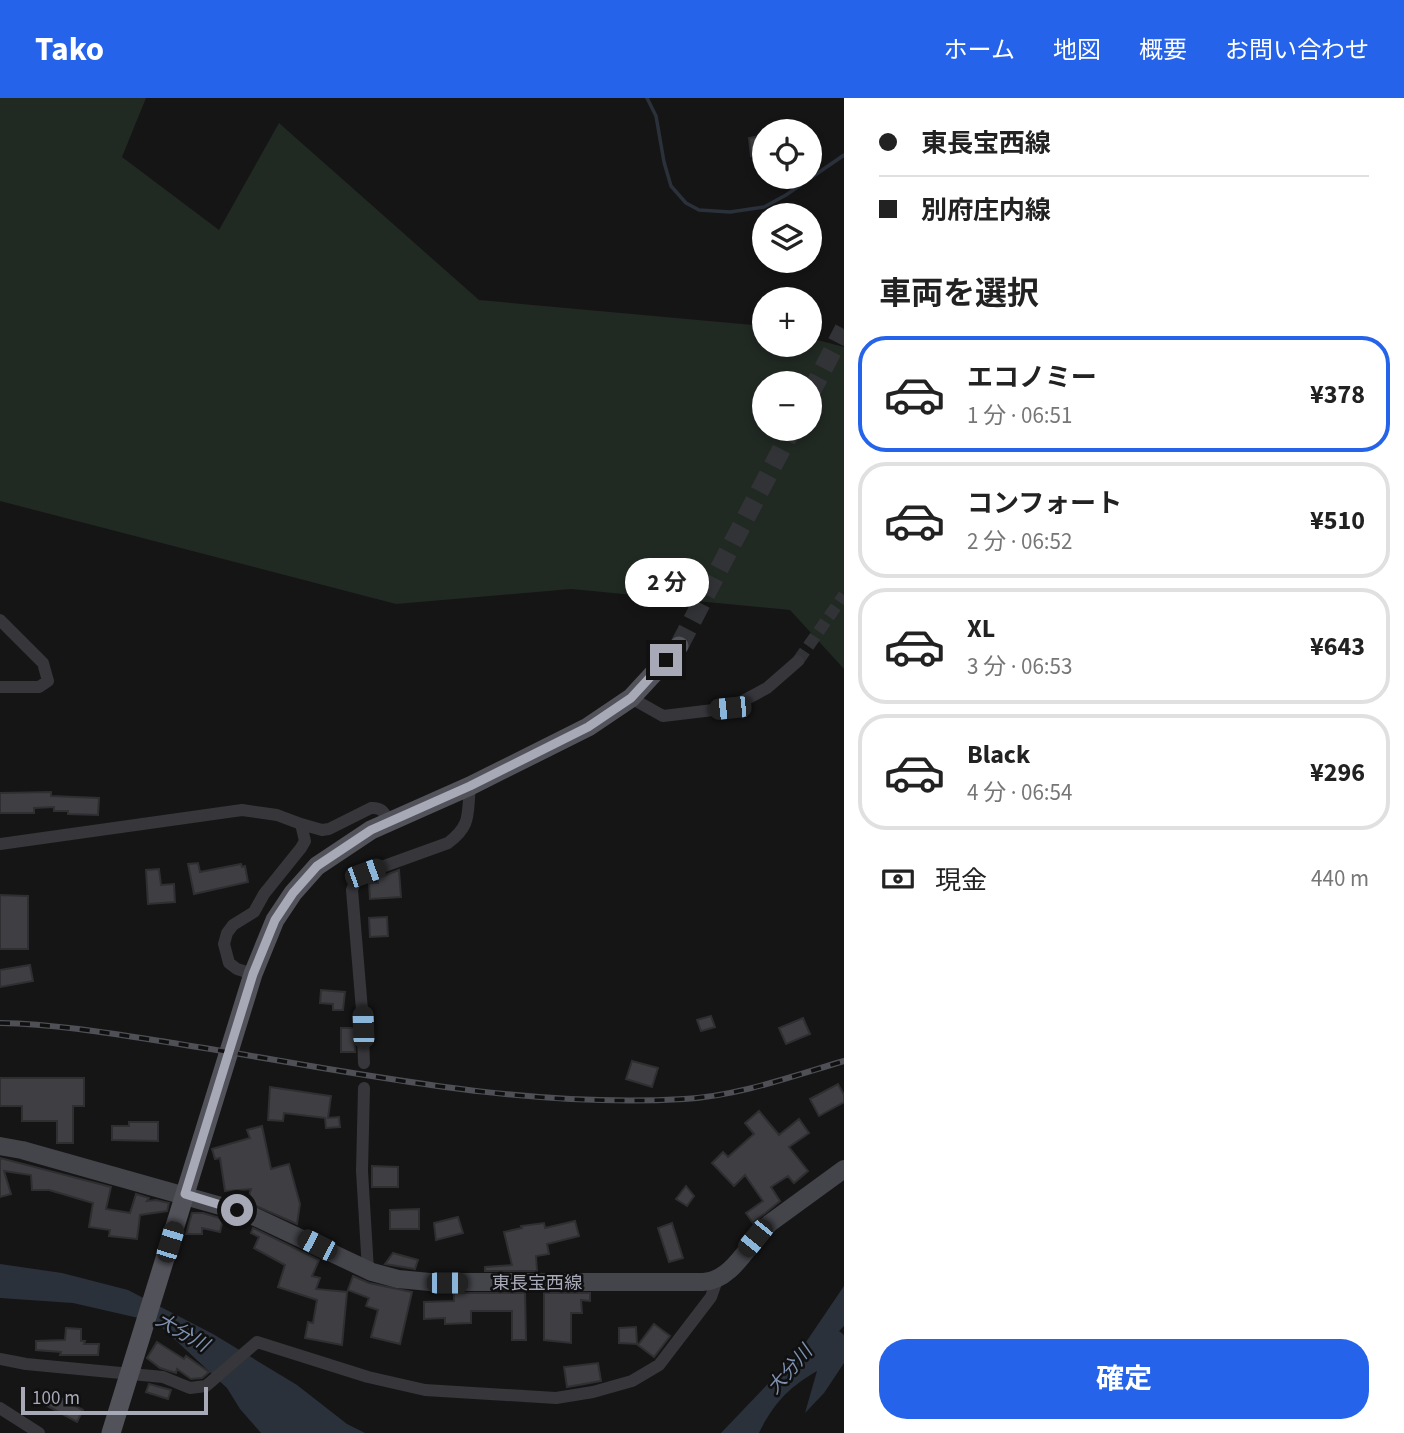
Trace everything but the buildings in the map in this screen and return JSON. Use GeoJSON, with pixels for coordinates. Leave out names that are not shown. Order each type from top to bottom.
{"type":"FeatureCollection","features":[{"type":"Feature","properties":{"kind":"main road"},"geometry":{"type":"LineString","coordinates":[[111,1432],[253,974],[275,920],[293,893],[317,866],[345,846],[588,727],[631,698],[679,646]]}},
{"type":"Feature","properties":{"kind":"main road","name":"東長宝西線"},"geometry":{"type":"LineString","coordinates":[[0,1146],[185,1194],[265,1220],[382,1276],[430,1282],[717,1280]]}},
{"type":"Feature","properties":{"kind":"main road"},"geometry":{"type":"LineString","coordinates":[[717,1280],[728,1272],[770,1223],[844,1168]]}},
{"type":"Feature","properties":{"kind":"street"},"geometry":{"type":"LineString","coordinates":[[0,620],[43,663],[48,681],[39,687],[0,687]]}},
{"type":"Feature","properties":{"kind":"street"},"geometry":{"type":"LineString","coordinates":[[631,698],[663,716],[730,708],[767,688],[798,661]]}},
{"type":"Feature","properties":{"kind":"street"},"geometry":{"type":"LineString","coordinates":[[364,1063],[352,890],[356,879],[365,873],[447,843],[455,837],[466,826],[470,786]]}},
{"type":"Feature","properties":{"kind":"street"},"geometry":{"type":"LineString","coordinates":[[0,844],[242,810],[277,815],[322,830],[377,807],[382,809],[390,822]]}},
{"type":"Feature","properties":{"kind":"street"},"geometry":{"type":"LineString","coordinates":[[253,974],[237,969],[229,963],[224,944],[227,933],[233,925],[254,912],[264,894],[301,848],[305,841],[301,824]]}},
{"type":"Feature","properties":{"kind":"street"},"geometry":{"type":"LineString","coordinates":[[364,1088],[362,1171],[368,1270]]}},
{"type":"Feature","properties":{"kind":"street"},"geometry":{"type":"LineString","coordinates":[[0,1359],[26,1364],[163,1377],[190,1388],[206,1386],[257,1342],[368,1377],[425,1390],[556,1398],[593,1392],[632,1381],[659,1365],[711,1297],[717,1280]]}},
{"type":"Feature","properties":{"kind":"street"},"geometry":{"type":"LineString","coordinates":[[0,1408],[39,1433]]}},
{"type":"Feature","properties":{"kind":"shaded area"},"geometry":{"type":"Polygon","coordinates":[[[0,98],[146,98],[122,157],[219,230],[279,123],[479,300],[752,325],[752,357],[822,357],[822,341],[844,347],[844,669],[790,610],[571,589],[396,604],[0,501],[0,98]]]}},
{"type":"Feature","properties":{"kind":"water","name":"大分川"},"geometry":{"type":"Polygon","coordinates":[[[0,1264],[62,1273],[128,1290],[213,1334],[297,1385],[347,1424],[365,1433],[261,1433],[240,1409],[227,1388],[156,1322],[73,1303],[0,1298],[0,1264]]]}},
{"type":"Feature","properties":{"kind":"water","name":"大分川"},"geometry":{"type":"Polygon","coordinates":[[[844,1286],[844,1326],[839,1331],[844,1335],[844,1363],[824,1393],[805,1413],[817,1371],[783,1397],[759,1433],[721,1433],[802,1348],[844,1286]]]}},
{"type":"Feature","properties":{"kind":"waterway"},"geometry":{"type":"LineString","coordinates":[[647,98],[656,116],[671,186],[686,203],[699,210],[730,212],[764,207],[844,155]]}},
{"type":"Feature","properties":{"kind":"tunnel"},"geometry":{"type":"LineString","coordinates":[[822,371],[844,329]]}},
{"type":"Feature","properties":{"kind":"tunnel"},"geometry":{"type":"LineString","coordinates":[[679,646],[786,441]]}},
{"type":"Feature","properties":{"kind":"tunnel"},"geometry":{"type":"LineString","coordinates":[[798,661],[844,595]]}},
{"type":"Feature","properties":{"kind":"railway"},"geometry":{"type":"LineString","coordinates":[[0,1023],[90,1030],[430,1085],[494,1093],[620,1101],[684,1099],[725,1094],[844,1061]]}},
{"type":"Feature","properties":{"kind":"route"},"geometry":{"type":"LineString","coordinates":[[237,1210],[185,1194],[253,974],[275,920],[293,893],[317,866],[371,830],[470,786],[588,727],[631,698],[666,660]]}}]}
